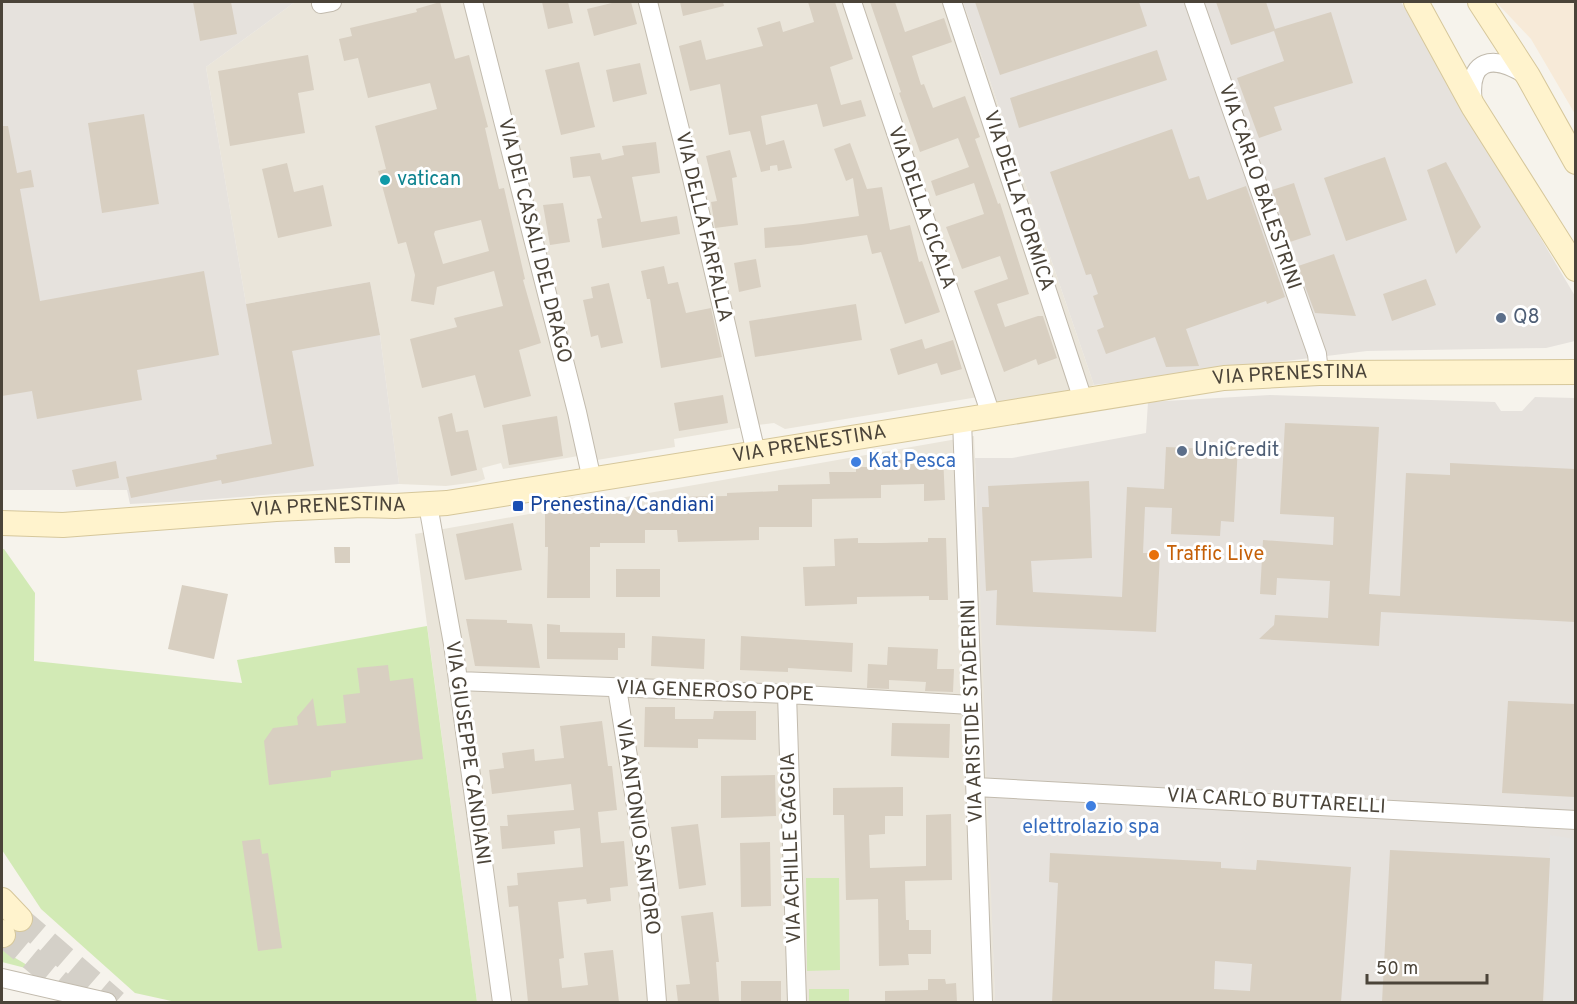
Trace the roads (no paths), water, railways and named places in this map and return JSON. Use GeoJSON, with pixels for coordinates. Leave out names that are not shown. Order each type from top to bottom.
{"type":"FeatureCollection","features":[{"type":"Feature","properties":{"kind":"street","name":"VIA DEI CASALI DEL DRAGO"},"geometry":{"type":"LineString","coordinates":[[473,2],[572,390],[592,480]]}},
{"type":"Feature","properties":{"kind":"street","name":"VIA DELLA FARFALLA"},"geometry":{"type":"LineString","coordinates":[[648,2],[756,453]]}},
{"type":"Feature","properties":{"kind":"street","name":"VIA DELLA CICALA"},"geometry":{"type":"LineString","coordinates":[[852,2],[991,415]]}},
{"type":"Feature","properties":{"kind":"street","name":"VIA DELLA FORMICA"},"geometry":{"type":"LineString","coordinates":[[952,2],[1083,400]]}},
{"type":"Feature","properties":{"kind":"street","name":"VIA CARLO BALESTRINI"},"geometry":{"type":"LineString","coordinates":[[1194,2],[1317,354],[1319,373]]}},
{"type":"Feature","properties":{"kind":"street"},"geometry":{"type":"LineString","coordinates":[[1416,2],[1473,106],[1575,269]]}},
{"type":"Feature","properties":{"kind":"street"},"geometry":{"type":"LineString","coordinates":[[1480,2],[1528,76],[1575,162]]}},
{"type":"Feature","properties":{"kind":"street"},"geometry":{"type":"LineString","coordinates":[[1473,106],[1472,78],[1480,67],[1489,63],[1500,63],[1528,76]]}},
{"type":"Feature","properties":{"kind":"street","name":"VIA PRENESTINA"},"geometry":{"type":"LineString","coordinates":[[2,533],[42,526],[276,509],[428,505],[1224,378],[1319,373],[1575,372]]}},
{"type":"Feature","properties":{"kind":"street","name":"VIA ARISTIDE STADERINI"},"geometry":{"type":"LineString","coordinates":[[962,420],[983,1002]]}},
{"type":"Feature","properties":{"kind":"street","name":"VIA GIUSEPPE CANDIANI"},"geometry":{"type":"LineString","coordinates":[[428,505],[458,681],[502,1002]]}},
{"type":"Feature","properties":{"kind":"street","name":"VIA PRENESTINA"},"geometry":{"type":"LineString","coordinates":[[2,523],[42,526]]}},
{"type":"Feature","properties":{"kind":"street","name":"VIA GENEROSO POPE"},"geometry":{"type":"LineString","coordinates":[[458,681],[787,694],[971,705]]}},
{"type":"Feature","properties":{"kind":"street","name":"VIA ANTONIO SANTORO"},"geometry":{"type":"LineString","coordinates":[[617,688],[647,875],[657,1002]]}},
{"type":"Feature","properties":{"kind":"street","name":"VIA ACHILLE GAGGIA"},"geometry":{"type":"LineString","coordinates":[[787,694],[797,1002]]}},
{"type":"Feature","properties":{"kind":"street","name":"VIA CARLO BUTTARELLI"},"geometry":{"type":"LineString","coordinates":[[976,787],[1575,820]]}},
{"type":"Feature","properties":{"kind":"street"},"geometry":{"type":"LineString","coordinates":[[2,900],[8,929]]}},
{"type":"Feature","properties":{"kind":"street"},"geometry":{"type":"LineString","coordinates":[[2,978],[107,1002]]}},
{"type":"Feature","properties":{"kind":"tunnel"},"geometry":{"type":"LineString","coordinates":[[20,919],[116,1002]]}},
{"type":"Feature","properties":{"kind":"tunnel"},"geometry":{"type":"LineString","coordinates":[[3,935],[82,1001]]}},
{"type":"Feature","properties":{"kind":"place","name":"vatican"},"geometry":{"type":"Point","coordinates":[385,180]}},
{"type":"Feature","properties":{"kind":"place","name":"Q8"},"geometry":{"type":"Point","coordinates":[1501,318]}},
{"type":"Feature","properties":{"kind":"place","name":"UniCredit"},"geometry":{"type":"Point","coordinates":[1182,451]}},
{"type":"Feature","properties":{"kind":"place","name":"Kat Pesca"},"geometry":{"type":"Point","coordinates":[856,462]}},
{"type":"Feature","properties":{"kind":"place","name":"Prenestina/Candiani"},"geometry":{"type":"Point","coordinates":[518,506]}},
{"type":"Feature","properties":{"kind":"place","name":"Traffic Live"},"geometry":{"type":"Point","coordinates":[1154,555]}},
{"type":"Feature","properties":{"kind":"place","name":"elettrolazio spa"},"geometry":{"type":"Point","coordinates":[1091,806]}}]}
